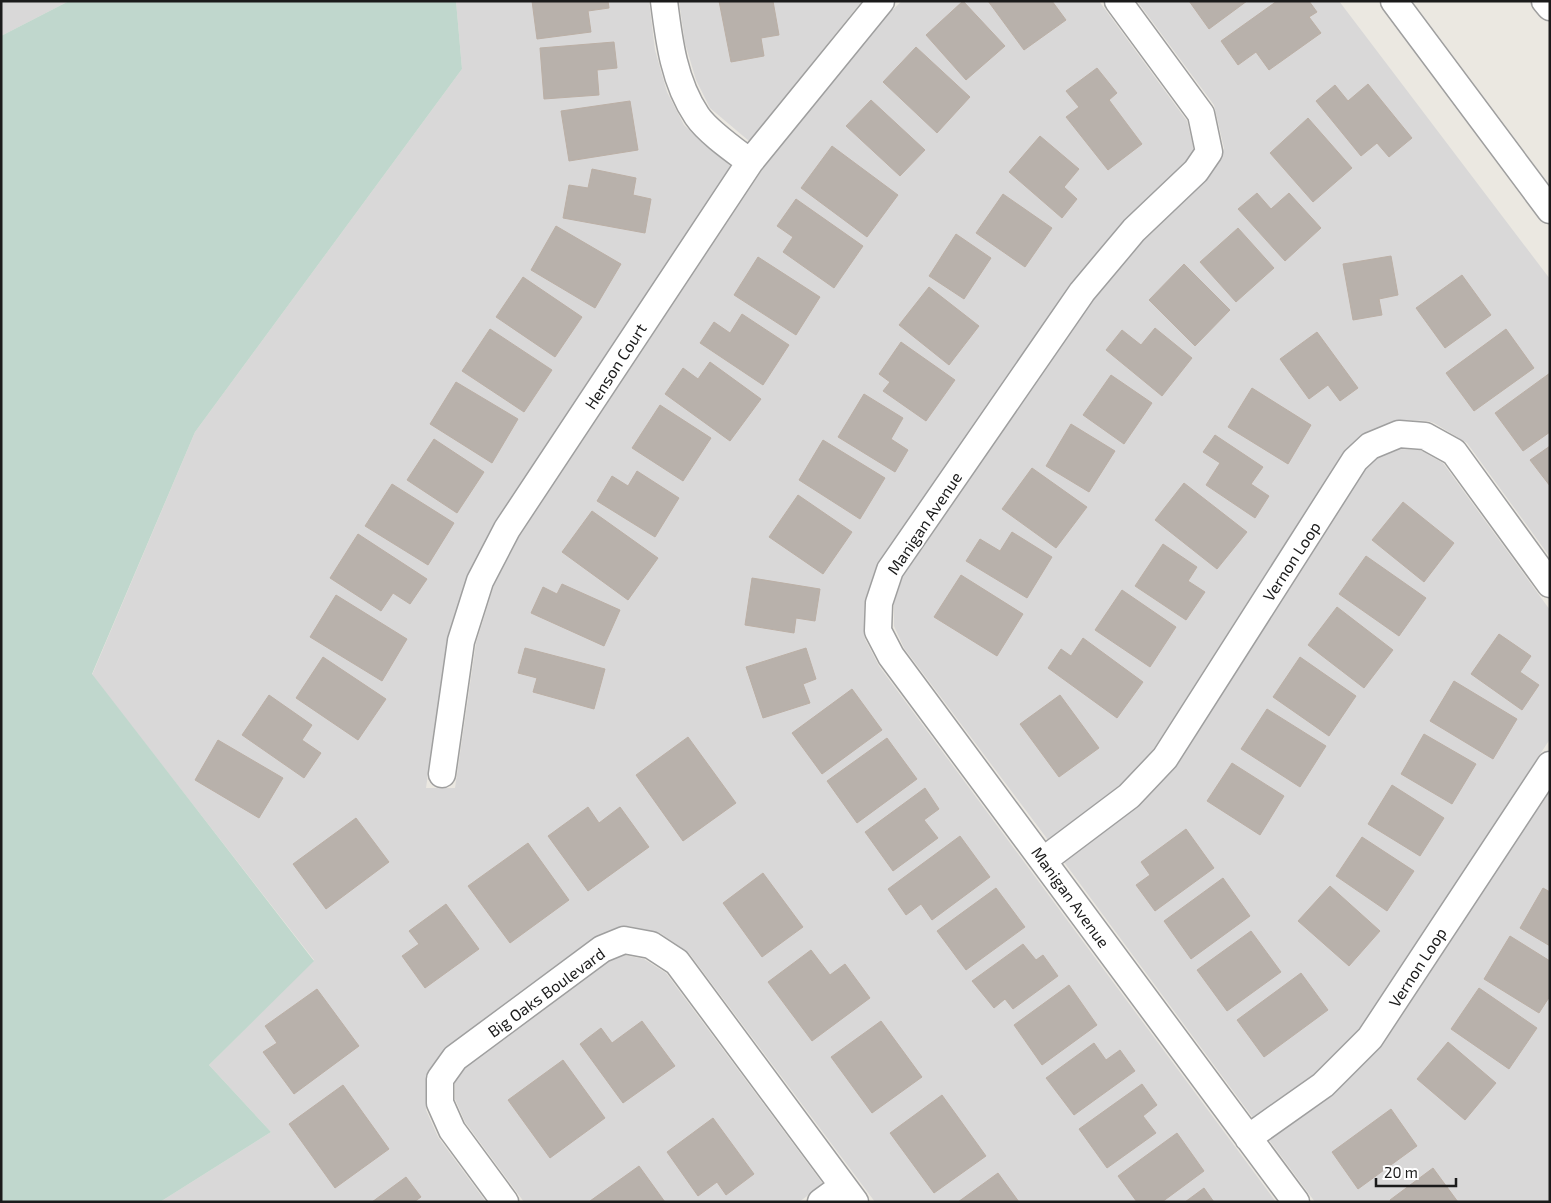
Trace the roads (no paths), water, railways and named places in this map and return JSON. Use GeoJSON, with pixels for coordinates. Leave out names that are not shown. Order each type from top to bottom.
{"type":"FeatureCollection","features":[{"type":"Feature","properties":{"kind":"street"},"geometry":{"type":"LineString","coordinates":[[664,1],[670,47],[682,87],[698,118],[719,138],[750,162]]}},
{"type":"Feature","properties":{"kind":"street","name":"Henson Court"},"geometry":{"type":"LineString","coordinates":[[442,774],[461,641],[480,581],[507,529],[750,162],[881,1]]}},
{"type":"Feature","properties":{"kind":"street","name":"Manigan Avenue"},"geometry":{"type":"LineString","coordinates":[[1118,1],[1201,114],[1209,152],[1196,171],[1134,230],[1082,292],[890,570],[879,602],[878,631],[891,656],[1296,1202]]}},
{"type":"Feature","properties":{"kind":"street"},"geometry":{"type":"LineString","coordinates":[[1394,1],[1550,210]]}},
{"type":"Feature","properties":{"kind":"street"},"geometry":{"type":"LineString","coordinates":[[1545,1],[1550,7]]}},
{"type":"Feature","properties":{"kind":"street","name":"Vernon Loop"},"geometry":{"type":"LineString","coordinates":[[1044,860],[1129,796],[1165,758],[1355,460],[1370,446],[1399,434],[1425,436],[1454,452],[1550,584]]}},
{"type":"Feature","properties":{"kind":"street","name":"Vernon Loop"},"geometry":{"type":"LineString","coordinates":[[1248,1138],[1323,1085],[1370,1038],[1550,765]]}},
{"type":"Feature","properties":{"kind":"street","name":"Big Oaks Boulevard"},"geometry":{"type":"LineString","coordinates":[[505,1202],[452,1130],[440,1103],[440,1079],[455,1058],[602,949],[624,940],[651,945],[677,962],[849,1194],[821,1202]]}}]}
